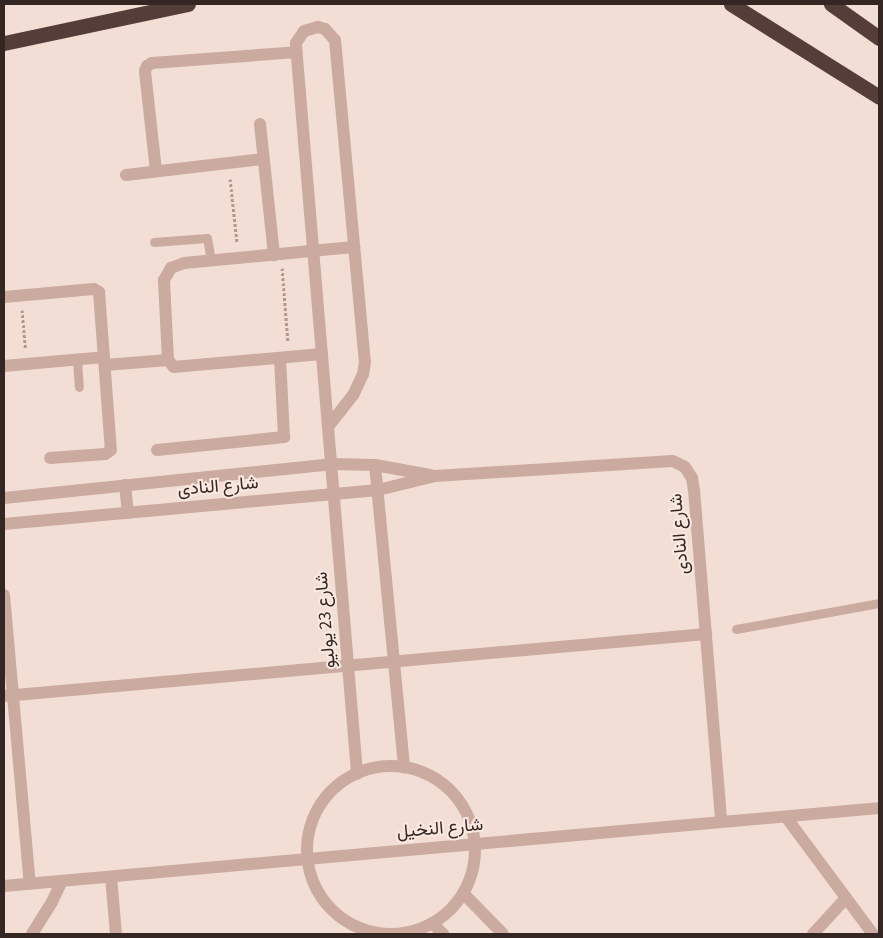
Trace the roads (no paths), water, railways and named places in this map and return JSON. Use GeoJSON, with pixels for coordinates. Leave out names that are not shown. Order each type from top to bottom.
{"type":"FeatureCollection","features":[{"type":"Feature","properties":{"kind":"highway"},"geometry":{"type":"LineString","coordinates":[[4,43],[188,4]]}},
{"type":"Feature","properties":{"kind":"highway"},"geometry":{"type":"LineString","coordinates":[[731,4],[879,97]]}},
{"type":"Feature","properties":{"kind":"highway"},"geometry":{"type":"LineString","coordinates":[[831,4],[879,38]]}},
{"type":"Feature","properties":{"kind":"street"},"geometry":{"type":"LineString","coordinates":[[156,171],[145,71],[149,64],[297,52],[299,36],[310,28],[325,29],[335,40],[365,362],[359,385],[353,396],[328,428]]}},
{"type":"Feature","properties":{"kind":"street","name":"شارع 23 يوليو"},"geometry":{"type":"LineString","coordinates":[[297,52],[357,774]]}},
{"type":"Feature","properties":{"kind":"street"},"geometry":{"type":"LineString","coordinates":[[260,124],[263,159],[277,254]]}},
{"type":"Feature","properties":{"kind":"street"},"geometry":{"type":"LineString","coordinates":[[126,175],[263,159]]}},
{"type":"Feature","properties":{"kind":"street"},"geometry":{"type":"LineString","coordinates":[[322,354],[177,368],[171,366],[168,360],[164,280],[166,274],[177,264],[354,247]]}},
{"type":"Feature","properties":{"kind":"street"},"geometry":{"type":"LineString","coordinates":[[4,297],[97,290],[100,295],[110,450],[105,454],[50,458]]}},
{"type":"Feature","properties":{"kind":"street"},"geometry":{"type":"LineString","coordinates":[[157,450],[284,437],[285,358]]}},
{"type":"Feature","properties":{"kind":"street"},"geometry":{"type":"LineString","coordinates":[[4,366],[77,360],[168,360]]}},
{"type":"Feature","properties":{"kind":"street","name":"شارع النادى"},"geometry":{"type":"LineString","coordinates":[[4,524],[378,490],[435,476],[673,461],[685,467],[692,478],[694,490],[721,821]]}},
{"type":"Feature","properties":{"kind":"street","name":"شارع النادى"},"geometry":{"type":"LineString","coordinates":[[4,498],[331,464],[375,465],[435,476]]}},
{"type":"Feature","properties":{"kind":"street"},"geometry":{"type":"LineString","coordinates":[[375,465],[404,768]]}},
{"type":"Feature","properties":{"kind":"street"},"geometry":{"type":"LineString","coordinates":[[125,485],[128,513]]}},
{"type":"Feature","properties":{"kind":"street"},"geometry":{"type":"LineString","coordinates":[[4,595],[8,696],[30,884]]}},
{"type":"Feature","properties":{"kind":"street"},"geometry":{"type":"LineString","coordinates":[[8,696],[706,634]]}},
{"type":"Feature","properties":{"kind":"street"},"geometry":{"type":"LineString","coordinates":[[380,768],[404,768],[426,774],[445,786],[455,797],[470,822],[474,844],[474,861],[463,893],[450,910],[432,923],[408,932],[383,934],[357,931],[323,900],[312,881],[307,859],[307,838],[324,800],[338,785],[357,774],[380,768]]}},
{"type":"Feature","properties":{"kind":"street","name":"شارع النخيل"},"geometry":{"type":"LineString","coordinates":[[4,886],[879,808]]}},
{"type":"Feature","properties":{"kind":"street"},"geometry":{"type":"LineString","coordinates":[[786,817],[873,934]]}},
{"type":"Feature","properties":{"kind":"street"},"geometry":{"type":"LineString","coordinates":[[111,877],[116,934]]}},
{"type":"Feature","properties":{"kind":"street"},"geometry":{"type":"LineString","coordinates":[[32,934],[52,902],[62,881]]}},
{"type":"Feature","properties":{"kind":"street"},"geometry":{"type":"LineString","coordinates":[[463,893],[503,934]]}},
{"type":"Feature","properties":{"kind":"street"},"geometry":{"type":"LineString","coordinates":[[813,934],[846,898]]}},
{"type":"Feature","properties":{"kind":"street"},"geometry":{"type":"LineString","coordinates":[[432,923],[443,934]]}},
{"type":"Feature","properties":{"kind":"lane"},"geometry":{"type":"LineString","coordinates":[[154,242],[207,238],[211,261]]}},
{"type":"Feature","properties":{"kind":"lane"},"geometry":{"type":"LineString","coordinates":[[77,360],[80,387]]}},
{"type":"Feature","properties":{"kind":"lane"},"geometry":{"type":"LineString","coordinates":[[736,630],[879,603]]}}]}
